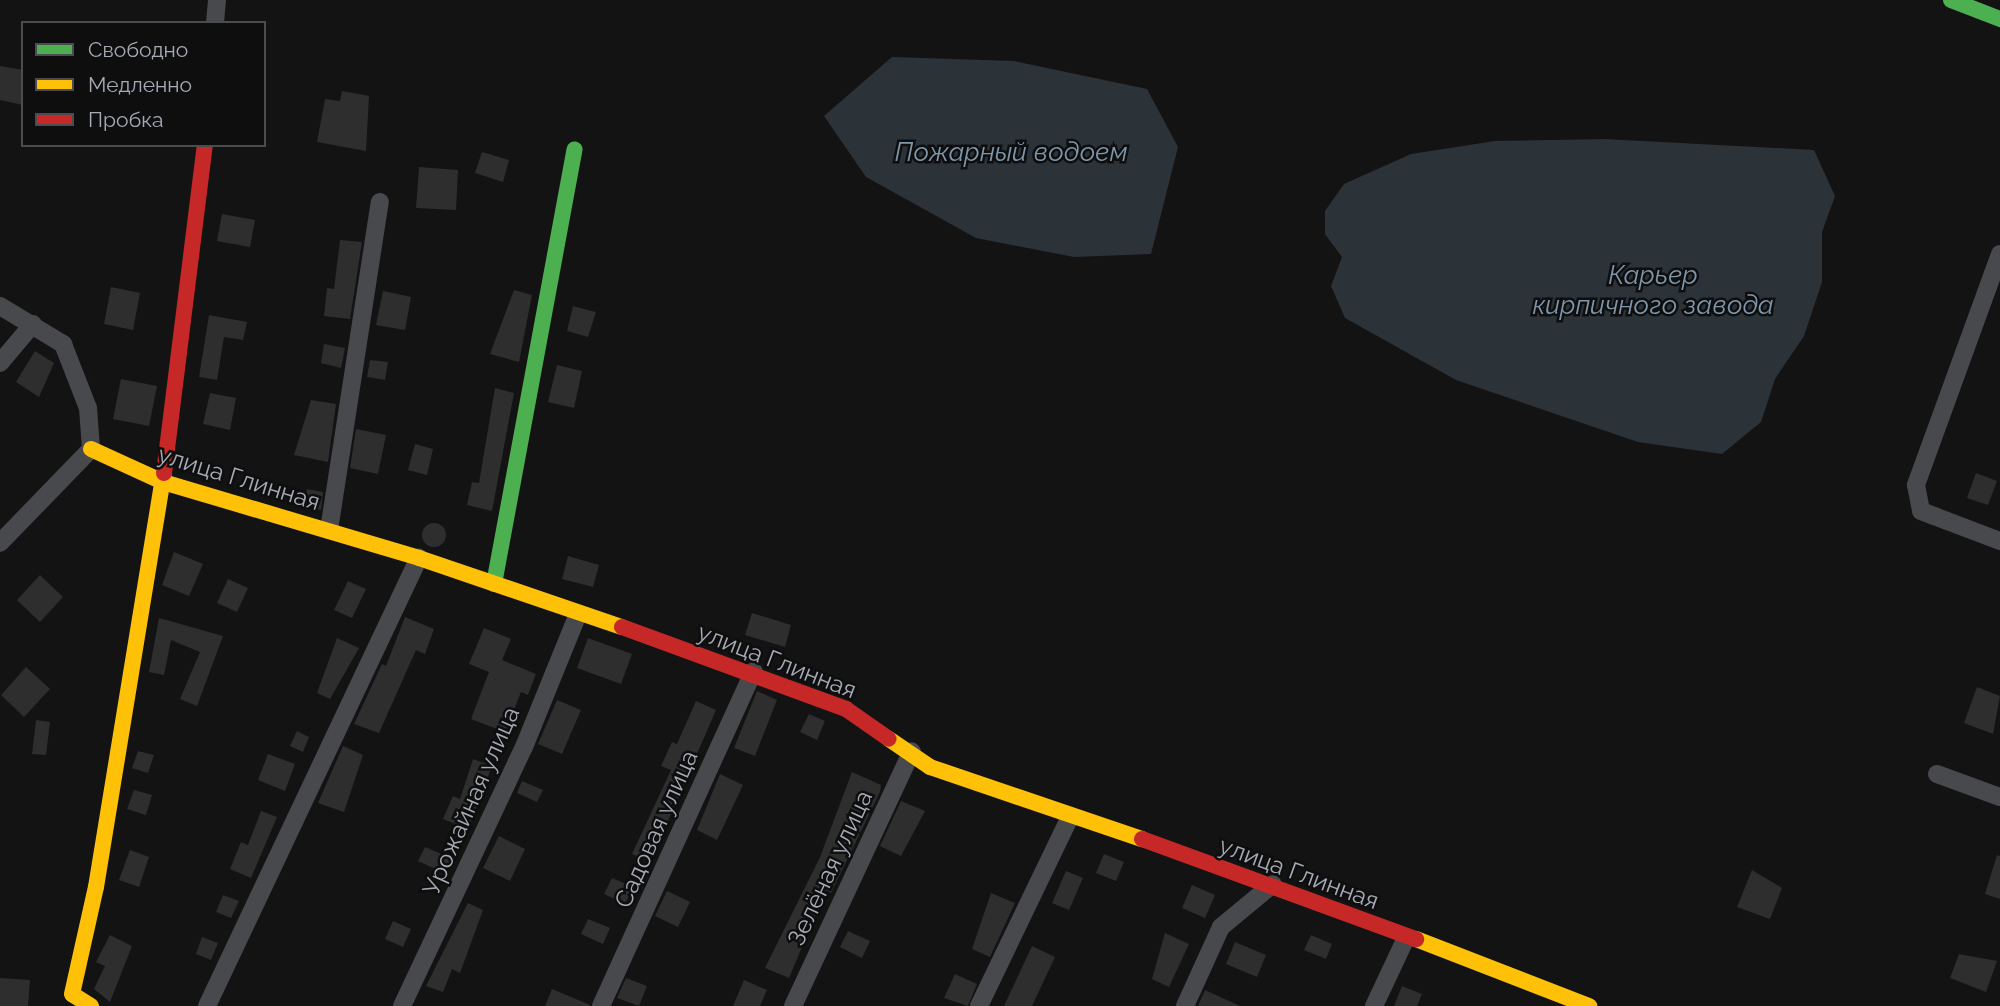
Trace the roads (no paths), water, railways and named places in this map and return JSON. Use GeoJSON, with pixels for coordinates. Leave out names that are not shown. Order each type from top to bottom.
{"type":"FeatureCollection","features":[{"type":"Feature","properties":{"kind":"street"},"geometry":{"type":"LineString","coordinates":[[215,21],[217,0]]}},
{"type":"Feature","properties":{"kind":"street"},"geometry":{"type":"LineString","coordinates":[[1951,0],[2000,19]]}},
{"type":"Feature","properties":{"kind":"street"},"geometry":{"type":"LineString","coordinates":[[91,1006],[72,994],[96,887],[163,482],[205,147]]}},
{"type":"Feature","properties":{"kind":"street"},"geometry":{"type":"LineString","coordinates":[[494,584],[575,149]]}},
{"type":"Feature","properties":{"kind":"street"},"geometry":{"type":"LineString","coordinates":[[329,530],[380,202]]}},
{"type":"Feature","properties":{"kind":"street"},"geometry":{"type":"LineString","coordinates":[[2000,254],[1994,286],[1916,485],[1921,511],[2000,541]]}},
{"type":"Feature","properties":{"kind":"street"},"geometry":{"type":"LineString","coordinates":[[0,306],[63,344],[88,408],[91,449],[0,543]]}},
{"type":"Feature","properties":{"kind":"street"},"geometry":{"type":"LineString","coordinates":[[0,363],[33,324]]}},
{"type":"Feature","properties":{"kind":"street","name":"улица Глинная"},"geometry":{"type":"LineString","coordinates":[[91,449],[163,482],[419,558],[578,614],[754,671],[846,709],[912,751],[930,767],[1069,819],[1273,884],[1578,1003]]}},
{"type":"Feature","properties":{"kind":"street"},"geometry":{"type":"LineString","coordinates":[[207,1006],[419,558]]}},
{"type":"Feature","properties":{"kind":"street","name":"Урожайная улица"},"geometry":{"type":"LineString","coordinates":[[402,1006],[524,747],[578,614]]}},
{"type":"Feature","properties":{"kind":"street","name":"Садовая улица"},"geometry":{"type":"LineString","coordinates":[[601,1006],[754,671]]}},
{"type":"Feature","properties":{"kind":"street","name":"Зелёная улица"},"geometry":{"type":"LineString","coordinates":[[793,1006],[912,751]]}},
{"type":"Feature","properties":{"kind":"street"},"geometry":{"type":"LineString","coordinates":[[1937,774],[2000,797]]}},
{"type":"Feature","properties":{"kind":"street"},"geometry":{"type":"LineString","coordinates":[[979,1006],[1069,819]]}},
{"type":"Feature","properties":{"kind":"street"},"geometry":{"type":"LineString","coordinates":[[1185,1006],[1221,927],[1273,884]]}},
{"type":"Feature","properties":{"kind":"street"},"geometry":{"type":"LineString","coordinates":[[1374,1006],[1406,938]]}},
{"type":"Feature","properties":{"kind":"water","name":"Пожарный водоем"},"geometry":{"type":"Polygon","coordinates":[[[892,57],[1014,61],[1147,89],[1178,147],[1151,254],[1074,257],[976,238],[866,177],[824,116],[892,57]]]}},
{"type":"Feature","properties":{"kind":"water","name":"Карьер кирпичного завода"},"geometry":{"type":"Polygon","coordinates":[[[1604,139],[1814,150],[1835,196],[1822,232],[1822,282],[1804,336],[1775,379],[1761,422],[1722,454],[1638,442],[1456,380],[1345,318],[1331,286],[1342,257],[1325,234],[1325,211],[1344,184],[1411,154],[1495,141],[1604,139]]]}}]}
